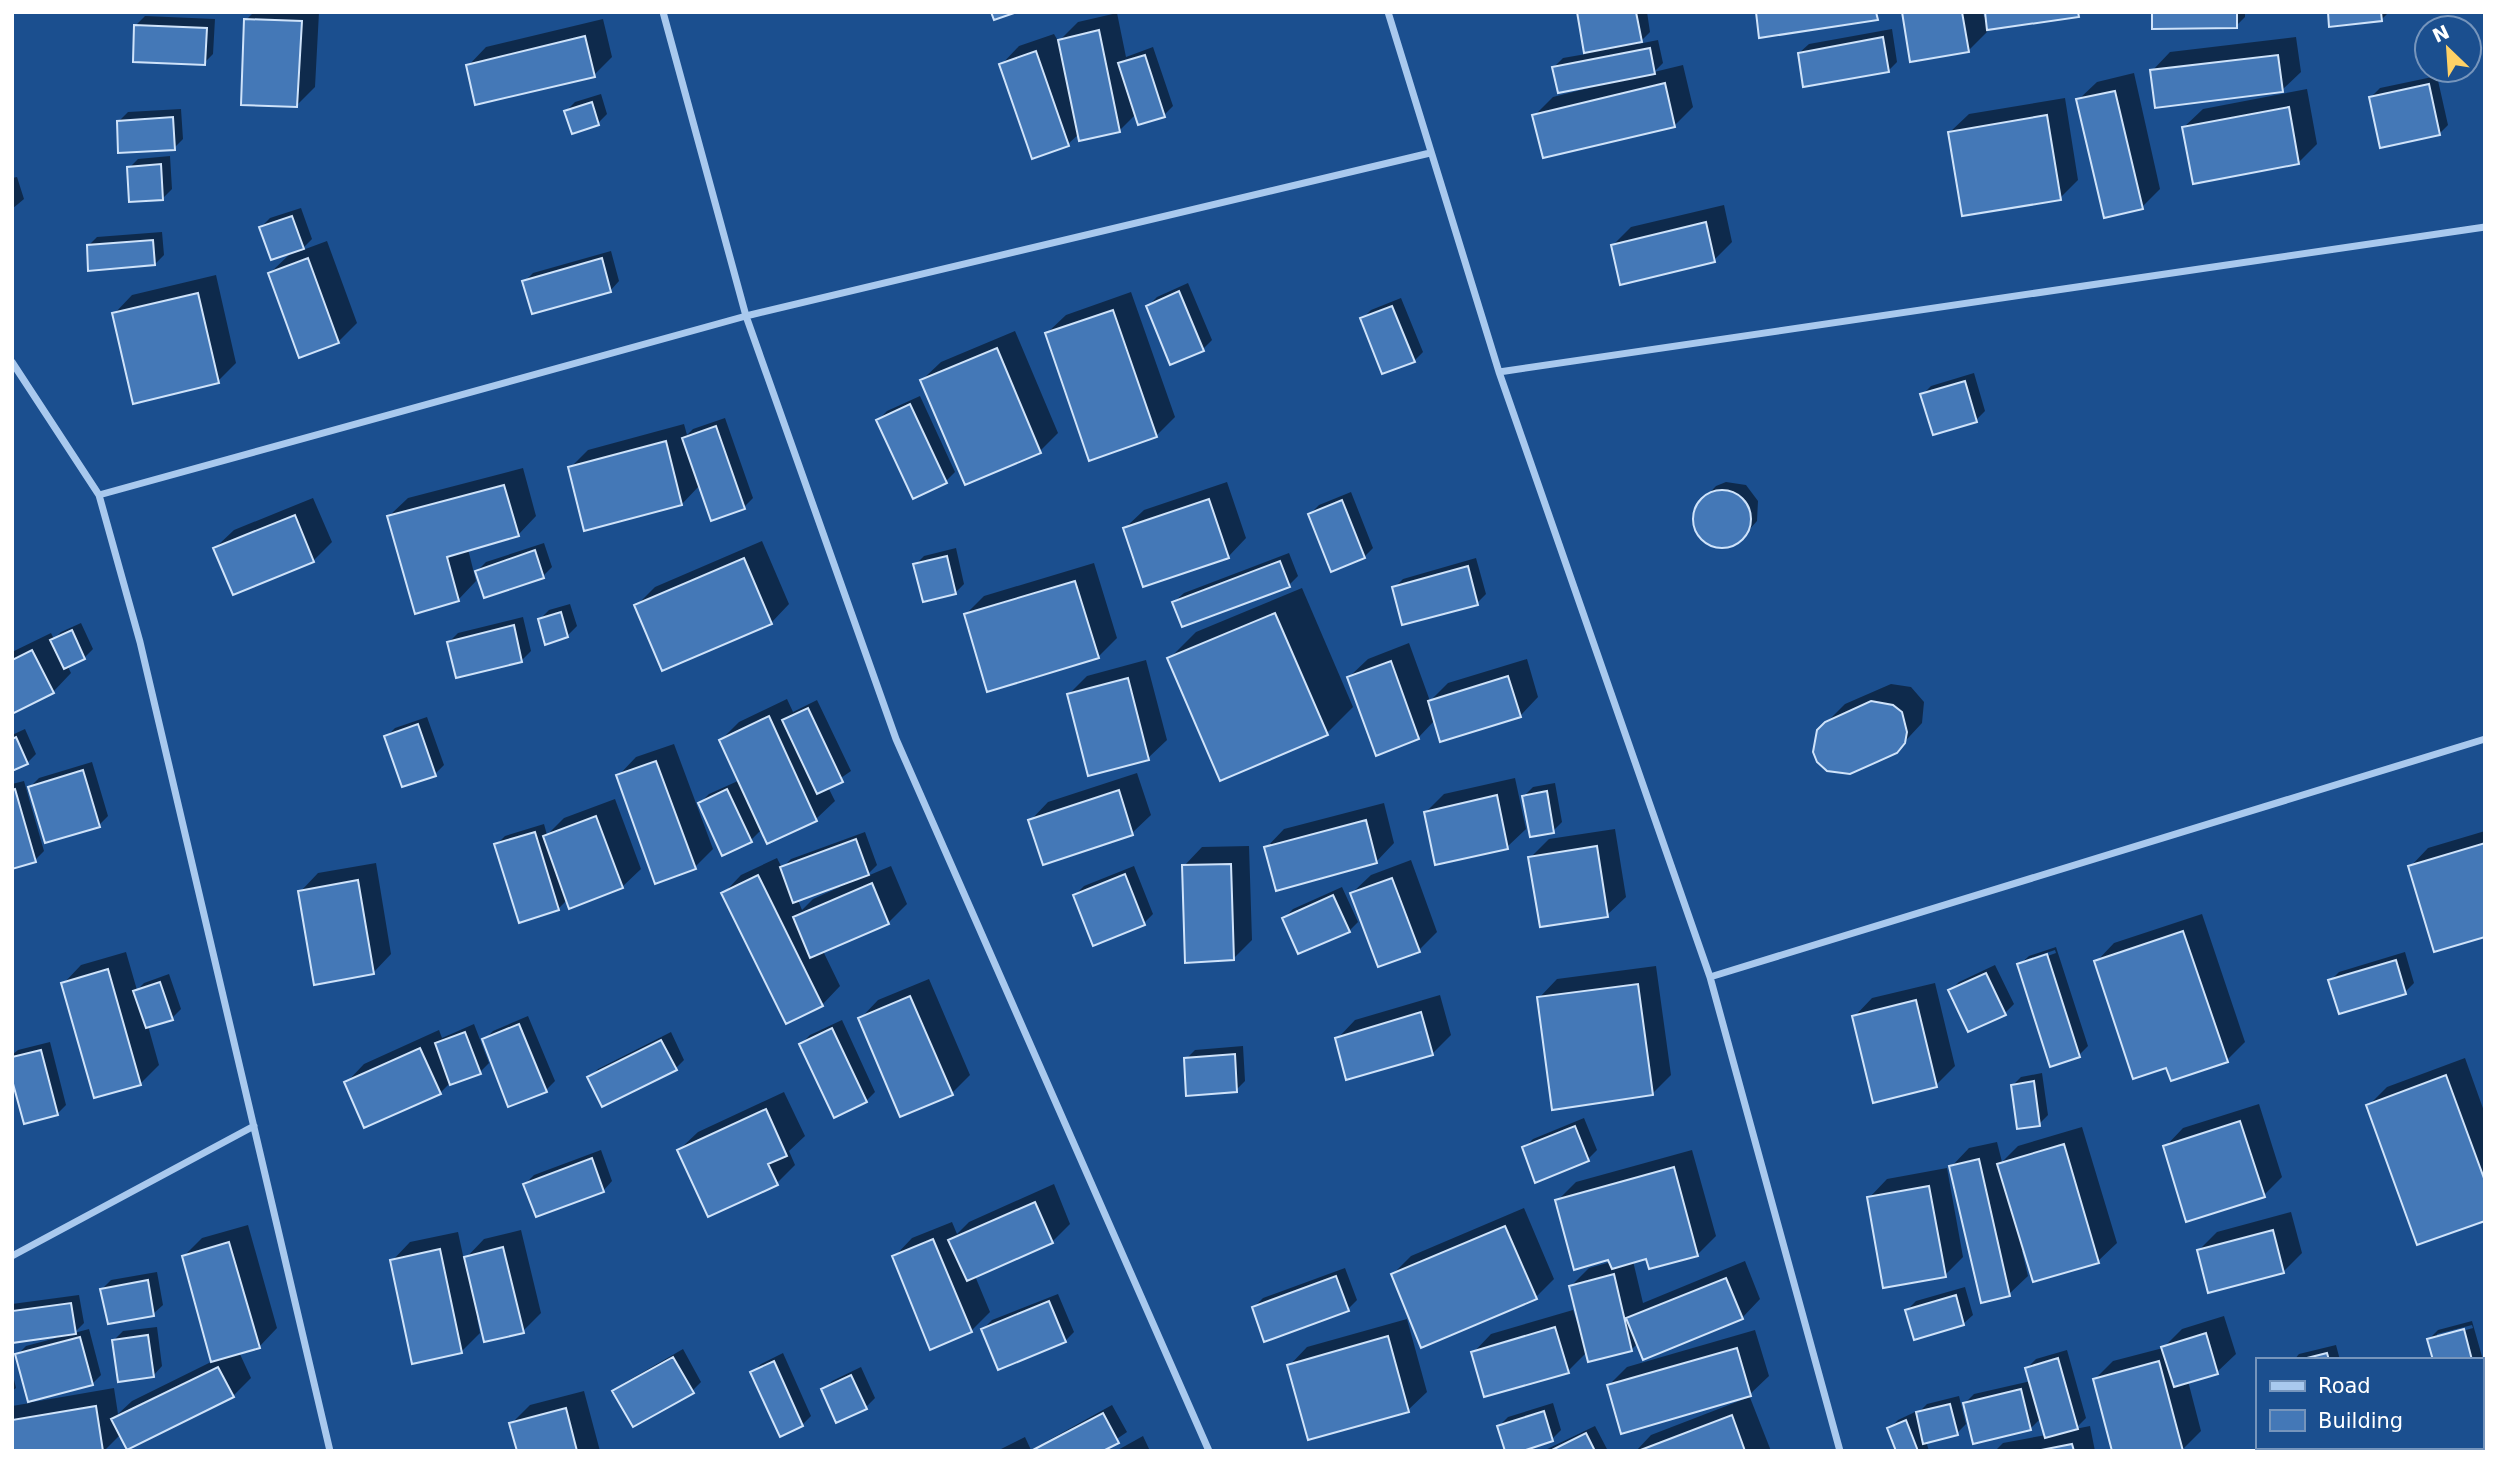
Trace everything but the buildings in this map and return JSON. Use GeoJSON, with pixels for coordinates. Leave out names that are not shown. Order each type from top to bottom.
{"type":"FeatureCollection","features":[{"type":"Feature","properties":{"kind":"street"},"geometry":{"type":"LineString","coordinates":[[663,12],[746,316],[901,750],[1209,1451]]}},
{"type":"Feature","properties":{"kind":"street"},"geometry":{"type":"LineString","coordinates":[[1388,12],[1499,372],[1710,977],[1840,1451]]}},
{"type":"Feature","properties":{"kind":"street"},"geometry":{"type":"LineString","coordinates":[[99,495],[746,316],[1430,153]]}},
{"type":"Feature","properties":{"kind":"street"},"geometry":{"type":"LineString","coordinates":[[1499,372],[2485,227]]}},
{"type":"Feature","properties":{"kind":"street"},"geometry":{"type":"LineString","coordinates":[[12,362],[99,495],[140,642],[330,1451]]}},
{"type":"Feature","properties":{"kind":"street"},"geometry":{"type":"LineString","coordinates":[[1710,977],[2485,739]]}},
{"type":"Feature","properties":{"kind":"street"},"geometry":{"type":"LineString","coordinates":[[12,1256],[254,1126]]}}]}
